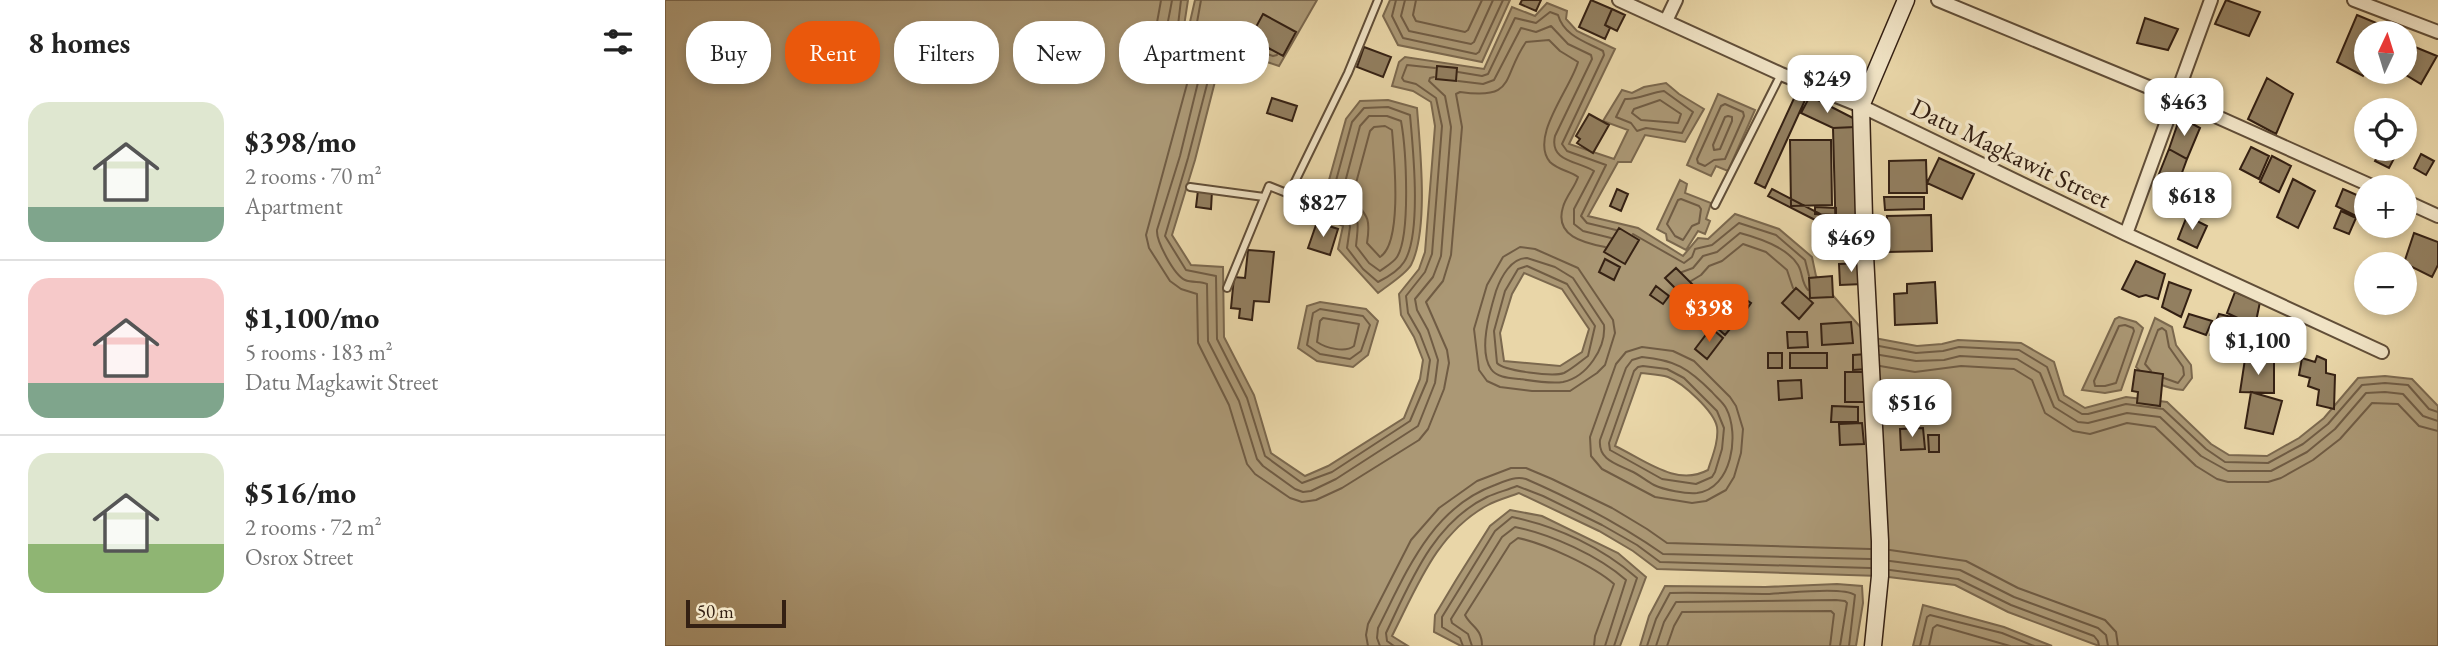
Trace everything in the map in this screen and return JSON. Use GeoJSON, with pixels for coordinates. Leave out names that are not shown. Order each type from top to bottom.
{"type":"FeatureCollection","features":[{"type":"Feature","properties":{"kind":"street","name":"Datu Magkawit Street"},"geometry":{"type":"LineString","coordinates":[[1619,0],[1781,74],[1861,106],[2126,234],[2382,352]]}},
{"type":"Feature","properties":{"kind":"street"},"geometry":{"type":"LineString","coordinates":[[1666,21],[1676,0]]}},
{"type":"Feature","properties":{"kind":"street"},"geometry":{"type":"LineString","coordinates":[[1873,646],[1880,576],[1880,541],[1865,255],[1861,106],[1906,0]]}},
{"type":"Feature","properties":{"kind":"street"},"geometry":{"type":"LineString","coordinates":[[1938,0],[2175,98],[2354,178]]}},
{"type":"Feature","properties":{"kind":"street"},"geometry":{"type":"LineString","coordinates":[[2126,234],[2211,0]]}},
{"type":"Feature","properties":{"kind":"street"},"geometry":{"type":"LineString","coordinates":[[2354,0],[2438,32]]}},
{"type":"Feature","properties":{"kind":"street"},"geometry":{"type":"LineString","coordinates":[[2417,206],[2438,216]]}},
{"type":"Feature","properties":{"kind":"lane"},"geometry":{"type":"LineString","coordinates":[[1227,288],[1269,186],[1289,194],[1348,73],[1378,0]]}},
{"type":"Feature","properties":{"kind":"lane"},"geometry":{"type":"LineString","coordinates":[[1715,205],[1781,74]]}},
{"type":"Feature","properties":{"kind":"lane"},"geometry":{"type":"LineString","coordinates":[[1190,187],[1264,197]]}},
{"type":"Feature","properties":{"kind":"water"},"geometry":{"type":"Polygon","coordinates":[[[665,0],[1188,0],[1185,21],[1119,21],[1119,84],[1214,84],[1172,235],[1191,265],[1223,267],[1224,337],[1254,395],[1271,453],[1305,476],[1328,466],[1404,418],[1420,379],[1423,360],[1401,315],[1399,294],[1419,269],[1425,252],[1435,126],[1431,102],[1413,91],[1392,86],[1399,62],[1405,57],[1484,69],[1512,7],[1535,16],[1547,3],[1567,11],[1566,19],[1577,31],[1615,49],[1569,144],[1614,159],[1628,130],[1603,121],[1622,90],[1632,93],[1644,87],[1666,83],[1704,109],[1685,142],[1645,135],[1631,162],[1618,162],[1588,216],[1638,228],[1683,256],[1698,238],[1708,239],[1735,214],[1779,229],[1812,257],[1816,276],[1869,337],[1917,346],[1958,340],[2021,343],[2054,362],[2064,395],[2085,408],[2126,397],[2167,402],[2211,444],[2229,455],[2267,456],[2299,438],[2324,418],[2358,378],[2385,376],[2412,379],[2438,406],[2438,646],[2099,646],[2008,612],[1955,585],[1880,576],[1657,569],[1599,531],[1519,493],[1492,503],[1470,516],[1442,545],[1420,580],[1392,636],[1408,646],[665,646],[665,0]],[[1524,273],[1512,294],[1500,333],[1504,361],[1560,366],[1582,352],[1589,329],[1562,289],[1524,273]],[[1641,373],[1615,446],[1672,474],[1696,474],[1708,470],[1715,449],[1715,421],[1689,391],[1662,375],[1641,373]]]}},
{"type":"Feature","properties":{"kind":"water"},"geometry":{"type":"Polygon","coordinates":[[[1195,0],[1317,0],[1279,66],[1269,63],[1269,21],[1190,21],[1195,0]]]}},
{"type":"Feature","properties":{"kind":"water"},"geometry":{"type":"Polygon","coordinates":[[[1390,0],[1510,0],[1482,62],[1398,45],[1383,16],[1390,0]]]}},
{"type":"Feature","properties":{"kind":"water"},"geometry":{"type":"Polygon","coordinates":[[[1718,94],[1755,110],[1728,171],[1716,166],[1711,176],[1687,165],[1718,94]]]}},
{"type":"Feature","properties":{"kind":"water"},"geometry":{"type":"Polygon","coordinates":[[[1388,100],[1417,108],[1422,210],[1417,250],[1411,265],[1378,293],[1338,249],[1343,226],[1319,216],[1346,119],[1360,101],[1388,100]]]}},
{"type":"Feature","properties":{"kind":"water"},"geometry":{"type":"Polygon","coordinates":[[[1680,180],[1687,184],[1685,193],[1711,203],[1706,219],[1710,221],[1705,234],[1698,231],[1686,250],[1667,240],[1666,234],[1657,229],[1680,180]]]}},
{"type":"Feature","properties":{"kind":"water"},"geometry":{"type":"Polygon","coordinates":[[[1320,302],[1366,309],[1378,321],[1368,355],[1353,367],[1317,361],[1298,348],[1307,306],[1320,302]]]}},
{"type":"Feature","properties":{"kind":"water"},"geometry":{"type":"Polygon","coordinates":[[[2119,317],[2136,322],[2143,328],[2121,390],[2105,393],[2082,390],[2115,319],[2119,317]]]}},
{"type":"Feature","properties":{"kind":"water"},"geometry":{"type":"Polygon","coordinates":[[[2155,318],[2172,327],[2176,345],[2191,365],[2192,378],[2183,390],[2158,383],[2136,367],[2155,318]]]}},
{"type":"Feature","properties":{"kind":"water"},"geometry":{"type":"Polygon","coordinates":[[[1510,510],[1542,516],[1618,553],[1646,577],[1620,646],[1461,646],[1434,632],[1435,615],[1456,580],[1490,526],[1510,510]]]}},
{"type":"Feature","properties":{"kind":"water"},"geometry":{"type":"Polygon","coordinates":[[[1837,584],[1862,586],[1863,603],[1856,646],[1640,646],[1649,616],[1665,586],[1765,587],[1837,584]]]}},
{"type":"Feature","properties":{"kind":"water"},"geometry":{"type":"Polygon","coordinates":[[[1923,605],[2004,627],[2052,646],[1913,646],[1923,605]]]}},
{"type":"Feature","properties":{"kind":"building"},"geometry":{"type":"Polygon","coordinates":[[[1522,0],[1541,0],[1536,11],[1520,4],[1522,0]]]}},
{"type":"Feature","properties":{"kind":"building"},"geometry":{"type":"Polygon","coordinates":[[[1591,0],[1612,9],[1605,25],[1610,28],[1605,39],[1579,27],[1591,0]]]}},
{"type":"Feature","properties":{"kind":"building"},"geometry":{"type":"Polygon","coordinates":[[[2226,0],[2260,12],[2249,36],[2215,24],[2226,0]]]}},
{"type":"Feature","properties":{"kind":"building"},"geometry":{"type":"Polygon","coordinates":[[[1612,9],[1625,15],[1617,31],[1605,25],[1612,9]]]}},
{"type":"Feature","properties":{"kind":"building"},"geometry":{"type":"Polygon","coordinates":[[[1263,14],[1296,32],[1283,56],[1269,48],[1269,21],[1259,21],[1263,14]]]}},
{"type":"Feature","properties":{"kind":"building"},"geometry":{"type":"Polygon","coordinates":[[[2357,15],[2372,21],[2354,21],[2357,15]]]}},
{"type":"Feature","properties":{"kind":"building"},"geometry":{"type":"Polygon","coordinates":[[[2145,18],[2178,29],[2168,50],[2137,43],[2145,18]]]}},
{"type":"Feature","properties":{"kind":"building"},"geometry":{"type":"Polygon","coordinates":[[[2354,22],[2354,71],[2337,62],[2354,22]]]}},
{"type":"Feature","properties":{"kind":"building"},"geometry":{"type":"Polygon","coordinates":[[[1364,47],[1391,57],[1383,77],[1357,67],[1364,47]]]}},
{"type":"Feature","properties":{"kind":"building"},"geometry":{"type":"Polygon","coordinates":[[[2417,48],[2437,56],[2421,84],[2417,82],[2417,48]]]}},
{"type":"Feature","properties":{"kind":"building"},"geometry":{"type":"Polygon","coordinates":[[[1437,66],[1457,68],[1456,81],[1436,79],[1437,66]]]}},
{"type":"Feature","properties":{"kind":"building"},"geometry":{"type":"Polygon","coordinates":[[[2267,78],[2293,94],[2276,134],[2248,119],[2267,78]]]}},
{"type":"Feature","properties":{"kind":"building"},"geometry":{"type":"Polygon","coordinates":[[[1796,94],[1806,98],[1765,188],[1755,183],[1796,94]]]}},
{"type":"Feature","properties":{"kind":"building"},"geometry":{"type":"Polygon","coordinates":[[[1810,96],[1853,118],[1855,127],[1833,128],[1801,113],[1810,96]]]}},
{"type":"Feature","properties":{"kind":"building"},"geometry":{"type":"Polygon","coordinates":[[[1272,98],[1297,106],[1292,121],[1267,113],[1272,98]]]}},
{"type":"Feature","properties":{"kind":"building"},"geometry":{"type":"Polygon","coordinates":[[[1589,114],[1609,125],[1593,153],[1577,143],[1580,139],[1576,136],[1589,114]]]}},
{"type":"Feature","properties":{"kind":"building"},"geometry":{"type":"Polygon","coordinates":[[[2180,117],[2200,128],[2187,159],[2169,149],[2180,117]]]}},
{"type":"Feature","properties":{"kind":"building"},"geometry":{"type":"Polygon","coordinates":[[[1855,127],[1857,240],[1836,241],[1833,128],[1855,127]]]}},
{"type":"Feature","properties":{"kind":"building"},"geometry":{"type":"Polygon","coordinates":[[[1790,140],[1831,140],[1832,205],[1791,206],[1790,140]]]}},
{"type":"Feature","properties":{"kind":"building"},"geometry":{"type":"Polygon","coordinates":[[[2251,147],[2269,156],[2259,179],[2240,169],[2251,147]]]}},
{"type":"Feature","properties":{"kind":"building"},"geometry":{"type":"Polygon","coordinates":[[[2169,149],[2187,159],[2176,189],[2155,184],[2169,149]]]}},
{"type":"Feature","properties":{"kind":"building"},"geometry":{"type":"Polygon","coordinates":[[[2421,154],[2434,161],[2426,175],[2414,168],[2421,154]]]}},
{"type":"Feature","properties":{"kind":"building"},"geometry":{"type":"Polygon","coordinates":[[[2272,156],[2291,166],[2279,192],[2260,182],[2272,156]]]}},
{"type":"Feature","properties":{"kind":"building"},"geometry":{"type":"Polygon","coordinates":[[[1939,158],[1974,174],[1962,199],[1927,183],[1939,158]]]}},
{"type":"Feature","properties":{"kind":"building"},"geometry":{"type":"Polygon","coordinates":[[[1926,160],[1927,193],[1889,193],[1889,161],[1926,160]]]}},
{"type":"Feature","properties":{"kind":"building"},"geometry":{"type":"Polygon","coordinates":[[[2375,161],[2393,161],[2389,168],[2375,161]]]}},
{"type":"Feature","properties":{"kind":"building"},"geometry":{"type":"Polygon","coordinates":[[[2293,179],[2315,191],[2298,228],[2277,217],[2293,179]]]}},
{"type":"Feature","properties":{"kind":"building"},"geometry":{"type":"Polygon","coordinates":[[[1617,189],[1628,194],[1621,211],[1610,206],[1617,189]]]}},
{"type":"Feature","properties":{"kind":"building"},"geometry":{"type":"Polygon","coordinates":[[[1772,189],[1828,218],[1825,225],[1768,196],[1772,189]]]}},
{"type":"Feature","properties":{"kind":"building"},"geometry":{"type":"Polygon","coordinates":[[[2343,189],[2354,194],[2354,215],[2336,206],[2343,189]]]}},
{"type":"Feature","properties":{"kind":"building"},"geometry":{"type":"Polygon","coordinates":[[[1198,190],[1212,191],[1211,209],[1196,207],[1198,190]]]}},
{"type":"Feature","properties":{"kind":"building"},"geometry":{"type":"Polygon","coordinates":[[[1884,197],[1924,197],[1924,209],[1885,210],[1884,197]]]}},
{"type":"Feature","properties":{"kind":"building"},"geometry":{"type":"Polygon","coordinates":[[[1815,207],[1836,208],[1836,215],[1815,214],[1815,207]]]}},
{"type":"Feature","properties":{"kind":"building"},"geometry":{"type":"Polygon","coordinates":[[[2341,211],[2354,217],[2349,234],[2334,228],[2341,211]]]}},
{"type":"Feature","properties":{"kind":"building"},"geometry":{"type":"Polygon","coordinates":[[[1931,215],[1932,251],[1888,252],[1887,216],[1931,215]]]}},
{"type":"Feature","properties":{"kind":"building"},"geometry":{"type":"Polygon","coordinates":[[[2187,216],[2207,226],[2197,248],[2178,239],[2187,216]]]}},
{"type":"Feature","properties":{"kind":"building"},"geometry":{"type":"Polygon","coordinates":[[[1317,222],[1338,229],[1330,255],[1308,248],[1317,222]]]}},
{"type":"Feature","properties":{"kind":"building"},"geometry":{"type":"Polygon","coordinates":[[[1619,228],[1639,240],[1625,264],[1604,252],[1619,228]]]}},
{"type":"Feature","properties":{"kind":"building"},"geometry":{"type":"Polygon","coordinates":[[[2417,234],[2438,242],[2438,265],[2432,277],[2417,270],[2417,252],[2408,252],[2412,238],[2417,238],[2417,234]]]}},
{"type":"Feature","properties":{"kind":"building"},"geometry":{"type":"Polygon","coordinates":[[[1248,250],[1274,252],[1269,302],[1254,301],[1252,320],[1239,318],[1240,309],[1231,308],[1234,277],[1245,278],[1248,250]]]}},
{"type":"Feature","properties":{"kind":"building"},"geometry":{"type":"Polygon","coordinates":[[[1605,259],[1620,267],[1614,280],[1599,272],[1605,259]]]}},
{"type":"Feature","properties":{"kind":"building"},"geometry":{"type":"Polygon","coordinates":[[[2136,261],[2165,274],[2158,299],[2146,295],[2139,297],[2122,289],[2136,261]]]}},
{"type":"Feature","properties":{"kind":"building"},"geometry":{"type":"Polygon","coordinates":[[[1862,263],[1863,284],[1840,285],[1839,264],[1862,263]]]}},
{"type":"Feature","properties":{"kind":"building"},"geometry":{"type":"Polygon","coordinates":[[[1676,268],[1694,286],[1683,296],[1665,278],[1676,268]]]}},
{"type":"Feature","properties":{"kind":"building"},"geometry":{"type":"Polygon","coordinates":[[[1832,276],[1833,297],[1810,298],[1809,278],[1832,276]]]}},
{"type":"Feature","properties":{"kind":"building"},"geometry":{"type":"Polygon","coordinates":[[[1935,282],[1937,323],[1895,325],[1894,294],[1907,293],[1907,284],[1935,282]]]}},
{"type":"Feature","properties":{"kind":"building"},"geometry":{"type":"Polygon","coordinates":[[[2169,282],[2191,290],[2181,317],[2162,307],[2169,282]]]}},
{"type":"Feature","properties":{"kind":"building"},"geometry":{"type":"Polygon","coordinates":[[[1656,286],[1669,296],[1663,304],[1650,295],[1656,286]]]}},
{"type":"Feature","properties":{"kind":"building"},"geometry":{"type":"Polygon","coordinates":[[[1796,288],[1813,303],[1799,319],[1782,303],[1796,288]]]}},
{"type":"Feature","properties":{"kind":"building"},"geometry":{"type":"Polygon","coordinates":[[[1735,292],[1751,303],[1742,316],[1726,304],[1735,292]]]}},
{"type":"Feature","properties":{"kind":"building"},"geometry":{"type":"Polygon","coordinates":[[[2235,292],[2260,302],[2255,326],[2227,313],[2235,292]]]}},
{"type":"Feature","properties":{"kind":"building"},"geometry":{"type":"Polygon","coordinates":[[[1724,314],[1735,323],[1725,335],[1714,325],[1724,314]]]}},
{"type":"Feature","properties":{"kind":"building"},"geometry":{"type":"Polygon","coordinates":[[[2189,314],[2212,321],[2206,335],[2184,327],[2189,314]]]}},
{"type":"Feature","properties":{"kind":"building"},"geometry":{"type":"Polygon","coordinates":[[[2219,314],[2240,319],[2234,346],[2210,335],[2219,314]]]}},
{"type":"Feature","properties":{"kind":"building"},"geometry":{"type":"Polygon","coordinates":[[[1851,322],[1853,343],[1822,345],[1821,324],[1851,322]]]}},
{"type":"Feature","properties":{"kind":"building"},"geometry":{"type":"Polygon","coordinates":[[[1711,328],[1723,338],[1707,359],[1695,349],[1711,328]]]}},
{"type":"Feature","properties":{"kind":"building"},"geometry":{"type":"Polygon","coordinates":[[[1787,332],[1807,332],[1808,347],[1788,348],[1787,332]]]}},
{"type":"Feature","properties":{"kind":"building"},"geometry":{"type":"Polygon","coordinates":[[[1768,353],[1782,353],[1782,368],[1768,368],[1768,353]]]}},
{"type":"Feature","properties":{"kind":"building"},"geometry":{"type":"Polygon","coordinates":[[[1790,353],[1827,353],[1827,368],[1790,368],[1790,353]]]}},
{"type":"Feature","properties":{"kind":"building"},"geometry":{"type":"Polygon","coordinates":[[[1867,354],[1868,369],[1853,370],[1853,355],[1867,354]]]}},
{"type":"Feature","properties":{"kind":"building"},"geometry":{"type":"Polygon","coordinates":[[[2317,356],[2326,360],[2326,373],[2335,375],[2334,409],[2317,405],[2319,390],[2308,386],[2310,378],[2299,375],[2302,358],[2315,362],[2317,356]]]}},
{"type":"Feature","properties":{"kind":"building"},"geometry":{"type":"Polygon","coordinates":[[[2245,359],[2274,361],[2274,393],[2240,392],[2245,359]]]}},
{"type":"Feature","properties":{"kind":"building"},"geometry":{"type":"Polygon","coordinates":[[[2135,370],[2163,374],[2160,406],[2137,403],[2138,392],[2132,391],[2135,370]]]}},
{"type":"Feature","properties":{"kind":"building"},"geometry":{"type":"Polygon","coordinates":[[[1845,372],[1869,372],[1869,402],[1845,402],[1845,372]]]}},
{"type":"Feature","properties":{"kind":"building"},"geometry":{"type":"Polygon","coordinates":[[[1801,380],[1802,398],[1779,400],[1778,381],[1801,380]]]}},
{"type":"Feature","properties":{"kind":"building"},"geometry":{"type":"Polygon","coordinates":[[[1907,390],[1907,401],[1891,401],[1890,391],[1907,390]]]}},
{"type":"Feature","properties":{"kind":"building"},"geometry":{"type":"Polygon","coordinates":[[[2251,392],[2282,401],[2273,434],[2245,428],[2251,392]]]}},
{"type":"Feature","properties":{"kind":"building"},"geometry":{"type":"Polygon","coordinates":[[[1894,405],[1914,405],[1914,420],[1894,421],[1894,405]]]}},
{"type":"Feature","properties":{"kind":"building"},"geometry":{"type":"Polygon","coordinates":[[[1832,406],[1858,407],[1858,422],[1831,422],[1832,406]]]}},
{"type":"Feature","properties":{"kind":"building"},"geometry":{"type":"Polygon","coordinates":[[[1916,409],[1931,409],[1931,424],[1917,424],[1916,409]]]}},
{"type":"Feature","properties":{"kind":"building"},"geometry":{"type":"Polygon","coordinates":[[[1862,423],[1864,444],[1840,445],[1839,424],[1862,423]]]}},
{"type":"Feature","properties":{"kind":"building"},"geometry":{"type":"Polygon","coordinates":[[[1923,428],[1925,449],[1901,450],[1900,429],[1923,428]]]}},
{"type":"Feature","properties":{"kind":"building"},"geometry":{"type":"Polygon","coordinates":[[[1928,435],[1939,435],[1939,452],[1929,452],[1928,435]]]}}]}
